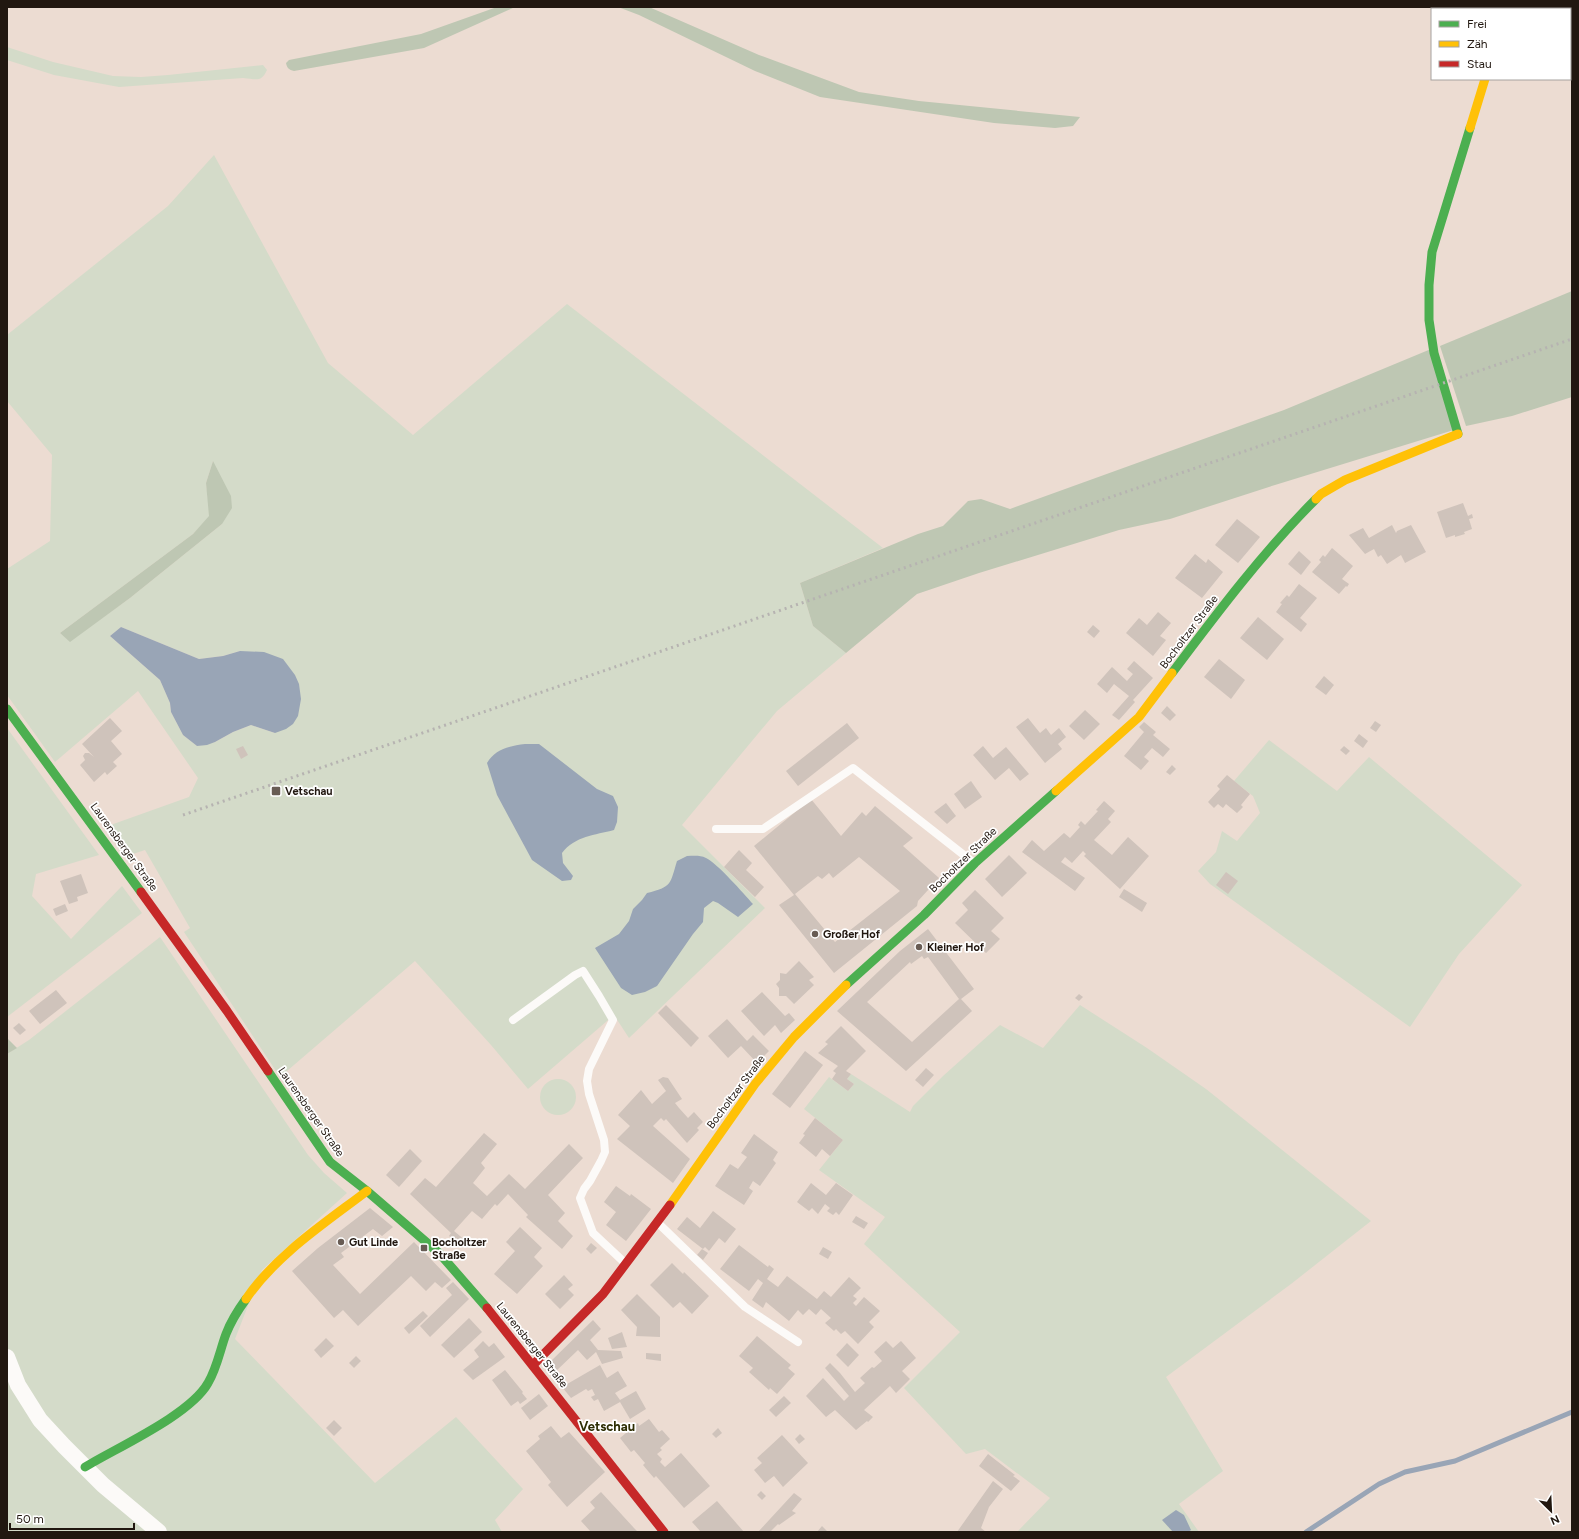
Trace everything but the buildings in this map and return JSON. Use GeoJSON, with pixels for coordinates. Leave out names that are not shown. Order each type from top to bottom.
{"type":"FeatureCollection","features":[{"type":"Feature","properties":{"kind":"street","name":"Bocholtzer Straße"},"geometry":{"type":"LineString","coordinates":[[533,1365],[603,1294],[657,1223],[755,1084],[794,1037],[841,990],[924,915],[974,863],[1139,717],[1221,608],[1293,522],[1321,494],[1345,480],[1459,434],[1434,353],[1429,320],[1429,285],[1432,252],[1485,80]]}},
{"type":"Feature","properties":{"kind":"street","name":"Laurensberger Straße"},"geometry":{"type":"LineString","coordinates":[[7,709],[227,1011],[330,1162],[440,1254],[533,1365],[664,1532]]}},
{"type":"Feature","properties":{"kind":"street"},"geometry":{"type":"LineString","coordinates":[[85,1467],[141,1435],[190,1404],[202,1392],[212,1376],[231,1321],[257,1284],[289,1252],[366,1191]]}},
{"type":"Feature","properties":{"kind":"street"},"geometry":{"type":"LineString","coordinates":[[7,1357],[18,1385],[40,1420],[103,1485],[159,1532]]}},
{"type":"Feature","properties":{"kind":"lane"},"geometry":{"type":"LineString","coordinates":[[716,829],[763,829],[853,768],[974,863]]}},
{"type":"Feature","properties":{"kind":"lane"},"geometry":{"type":"LineString","coordinates":[[513,1020],[574,974],[583,971],[613,1020],[589,1069],[587,1081],[589,1094],[604,1140],[605,1152],[580,1198],[593,1232],[626,1264]]}},
{"type":"Feature","properties":{"kind":"lane"},"geometry":{"type":"LineString","coordinates":[[657,1223],[745,1307],[798,1342]]}},
{"type":"Feature","properties":{"kind":"green space"},"geometry":{"type":"Polygon","coordinates":[[[497,7],[515,7],[424,48],[294,71],[286,65],[289,60],[421,34],[497,7]]]}},
{"type":"Feature","properties":{"kind":"green space"},"geometry":{"type":"Polygon","coordinates":[[[618,7],[649,7],[759,55],[859,92],[919,101],[1080,117],[1073,126],[1055,128],[994,123],[820,97],[755,71],[639,15],[618,7]]]}},
{"type":"Feature","properties":{"kind":"green space"},"geometry":{"type":"Polygon","coordinates":[[[7,47],[53,62],[113,76],[141,77],[263,65],[267,70],[260,79],[243,78],[119,87],[54,75],[7,60],[7,47]]]}},
{"type":"Feature","properties":{"kind":"green space"},"geometry":{"type":"Polygon","coordinates":[[[214,155],[328,363],[413,435],[567,304],[883,548],[800,583],[813,626],[846,653],[777,711],[682,825],[765,908],[629,1038],[614,1015],[528,1089],[491,1045],[415,961],[280,1077],[184,932],[190,928],[145,850],[127,856],[105,827],[189,797],[198,778],[138,691],[55,762],[7,695],[7,569],[50,541],[52,455],[7,401],[7,335],[168,206],[214,155]],[[213,461],[206,483],[210,516],[193,534],[60,633],[70,641],[130,598],[222,524],[213,461]],[[121,627],[110,636],[160,680],[170,703],[171,712],[183,735],[197,746],[215,742],[233,732],[251,725],[275,733],[240,651],[223,656],[199,659],[121,627]]]}},
{"type":"Feature","properties":{"kind":"green space"},"geometry":{"type":"Polygon","coordinates":[[[1572,291],[1572,397],[1512,416],[1466,426],[1440,346],[1572,291]]]}},
{"type":"Feature","properties":{"kind":"green space"},"geometry":{"type":"Polygon","coordinates":[[[1431,349],[1457,429],[1170,519],[1119,530],[979,573],[917,594],[846,653],[813,626],[800,583],[918,534],[943,526],[968,501],[981,499],[1010,509],[1284,410],[1431,349]]]}},
{"type":"Feature","properties":{"kind":"green space"},"geometry":{"type":"Polygon","coordinates":[[[213,461],[231,496],[232,508],[222,524],[130,598],[70,642],[60,633],[193,534],[209,516],[206,483],[213,461]]]}},
{"type":"Feature","properties":{"kind":"green space"},"geometry":{"type":"Polygon","coordinates":[[[7,728],[99,855],[36,874],[32,896],[71,939],[122,886],[142,913],[7,1017],[7,728]]]}},
{"type":"Feature","properties":{"kind":"green space"},"geometry":{"type":"Polygon","coordinates":[[[1269,740],[1337,791],[1369,757],[1522,885],[1459,954],[1410,1027],[1210,884],[1198,871],[1216,852],[1222,831],[1237,841],[1260,813],[1253,796],[1234,781],[1269,740]]]}},
{"type":"Feature","properties":{"kind":"green space"},"geometry":{"type":"Polygon","coordinates":[[[160,937],[308,1155],[324,1173],[347,1193],[262,1270],[235,1339],[375,1483],[456,1417],[523,1489],[495,1520],[502,1532],[7,1532],[7,1054],[29,1040],[160,937]]]}},
{"type":"Feature","properties":{"kind":"green space"},"geometry":{"type":"Polygon","coordinates":[[[1080,1005],[1147,1048],[1206,1089],[1371,1221],[1291,1284],[1166,1377],[1223,1471],[1179,1504],[1199,1532],[1017,1532],[1050,1498],[985,1449],[966,1454],[904,1388],[960,1332],[864,1244],[885,1217],[819,1170],[843,1140],[804,1109],[829,1077],[848,1091],[854,1084],[847,1079],[851,1074],[910,1112],[913,1106],[943,1076],[1000,1025],[1043,1048],[1080,1005]]]}},
{"type":"Feature","properties":{"kind":"green space"},"geometry":{"type":"Polygon","coordinates":[[[7,1038],[17,1048],[7,1054],[7,1038]]]}},
{"type":"Feature","properties":{"kind":"green space"},"geometry":{"type":"Polygon","coordinates":[[[558,1079],[571,1084],[576,1097],[571,1110],[558,1115],[545,1110],[540,1097],[545,1084],[558,1079]]]}},
{"type":"Feature","properties":{"kind":"water"},"geometry":{"type":"Polygon","coordinates":[[[121,627],[199,659],[223,656],[240,651],[264,652],[283,659],[295,675],[299,684],[301,699],[298,716],[293,724],[286,729],[275,733],[251,725],[233,732],[215,742],[197,746],[183,735],[171,712],[170,703],[160,680],[110,636],[121,627]]]}},
{"type":"Feature","properties":{"kind":"water"},"geometry":{"type":"Polygon","coordinates":[[[525,744],[539,744],[597,789],[613,796],[618,807],[617,822],[614,830],[579,840],[567,847],[562,853],[563,863],[573,876],[571,880],[562,881],[532,860],[497,795],[487,763],[494,754],[503,749],[525,744]]]}},
{"type":"Feature","properties":{"kind":"water"},"geometry":{"type":"Polygon","coordinates":[[[687,856],[701,856],[711,861],[753,904],[738,917],[713,901],[704,908],[703,922],[657,986],[645,992],[632,995],[621,988],[595,948],[619,934],[629,921],[633,909],[647,893],[666,886],[671,880],[677,861],[687,856]]]}},
{"type":"Feature","properties":{"kind":"water"},"geometry":{"type":"Polygon","coordinates":[[[1176,1510],[1184,1515],[1191,1530],[1188,1532],[1173,1532],[1162,1520],[1176,1510]]]}},
{"type":"Feature","properties":{"kind":"waterway"},"geometry":{"type":"LineString","coordinates":[[1306,1532],[1379,1484],[1405,1472],[1455,1461],[1572,1412]]}},
{"type":"Feature","properties":{"kind":"railway"},"geometry":{"type":"LineString","coordinates":[[183,815],[1572,339]]}},
{"type":"Feature","properties":{"kind":"traffic: fast"},"geometry":{"type":"LineString","coordinates":[[1458,434],[1434,353],[1429,320],[1429,285],[1432,252],[1470,128]]}},
{"type":"Feature","properties":{"kind":"traffic: fast"},"geometry":{"type":"LineString","coordinates":[[1172,673],[1223,606],[1277,540],[1316,499]]}},
{"type":"Feature","properties":{"kind":"traffic: fast"},"geometry":{"type":"LineString","coordinates":[[7,709],[141,892]]}},
{"type":"Feature","properties":{"kind":"traffic: fast"},"geometry":{"type":"LineString","coordinates":[[846,985],[924,915],[975,863],[1056,791]]}},
{"type":"Feature","properties":{"kind":"traffic: fast"},"geometry":{"type":"LineString","coordinates":[[268,1071],[330,1162],[367,1191],[440,1254],[487,1308]]}},
{"type":"Feature","properties":{"kind":"traffic: fast"},"geometry":{"type":"LineString","coordinates":[[85,1467],[152,1430],[186,1407],[199,1395],[211,1377],[228,1329],[246,1299]]}},
{"type":"Feature","properties":{"kind":"traffic: slow"},"geometry":{"type":"LineString","coordinates":[[1470,128],[1485,80]]}},
{"type":"Feature","properties":{"kind":"traffic: slow"},"geometry":{"type":"LineString","coordinates":[[1316,499],[1321,494],[1345,480],[1458,434]]}},
{"type":"Feature","properties":{"kind":"traffic: slow"},"geometry":{"type":"LineString","coordinates":[[1056,791],[1139,717],[1172,673]]}},
{"type":"Feature","properties":{"kind":"traffic: slow"},"geometry":{"type":"LineString","coordinates":[[670,1205],[755,1084],[794,1037],[846,985]]}},
{"type":"Feature","properties":{"kind":"traffic: slow"},"geometry":{"type":"LineString","coordinates":[[246,1299],[258,1283],[286,1254],[302,1240],[367,1191]]}},
{"type":"Feature","properties":{"kind":"traffic: jam"},"geometry":{"type":"LineString","coordinates":[[141,892],[227,1011],[268,1071]]}},
{"type":"Feature","properties":{"kind":"traffic: jam"},"geometry":{"type":"LineString","coordinates":[[533,1365],[603,1294],[670,1205]]}},
{"type":"Feature","properties":{"kind":"traffic: jam"},"geometry":{"type":"LineString","coordinates":[[487,1308],[664,1532]]}},
{"type":"Feature","properties":{"kind":"place","name":"Vetschau"},"geometry":{"type":"Point","coordinates":[276,791]}},
{"type":"Feature","properties":{"kind":"place","name":"Großer Hof"},"geometry":{"type":"Point","coordinates":[815,934]}},
{"type":"Feature","properties":{"kind":"place","name":"Kleiner Hof"},"geometry":{"type":"Point","coordinates":[919,947]}},
{"type":"Feature","properties":{"kind":"place","name":"Gut Linde"},"geometry":{"type":"Point","coordinates":[341,1242]}},
{"type":"Feature","properties":{"kind":"place","name":"Bocholtzer Straße"},"geometry":{"type":"Point","coordinates":[424,1248]}},
{"type":"Feature","properties":{"kind":"district","name":"Vetschau"},"geometry":{"type":"Point","coordinates":[607,1426]}}]}
